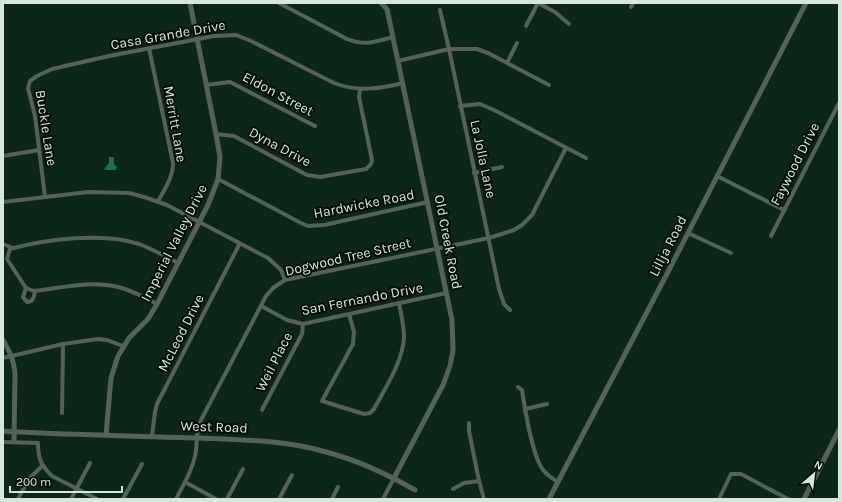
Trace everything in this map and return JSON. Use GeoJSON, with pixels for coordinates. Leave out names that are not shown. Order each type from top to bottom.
{"type":"FeatureCollection","features":[{"type":"Feature","properties":{"kind":"street","name":"Imperial Valley Drive"},"geometry":{"type":"LineString","coordinates":[[106,435],[111,378],[115,362],[123,346],[135,331],[148,319],[158,304],[212,195],[218,179],[220,157],[190,3]]}},
{"type":"Feature","properties":{"kind":"street"},"geometry":{"type":"LineString","coordinates":[[279,3],[347,39],[356,42],[370,44],[393,38]]}},
{"type":"Feature","properties":{"kind":"street","name":"Old Creek Road"},"geometry":{"type":"LineString","coordinates":[[381,3],[387,9],[428,202],[452,320],[453,350],[450,366],[443,385],[394,478]]}},
{"type":"Feature","properties":{"kind":"street"},"geometry":{"type":"LineString","coordinates":[[526,26],[538,3],[555,12],[569,24]]}},
{"type":"Feature","properties":{"kind":"street","name":"Lillja Road"},"geometry":{"type":"LineString","coordinates":[[549,499],[806,3]]}},
{"type":"Feature","properties":{"kind":"street","name":"La Jolla Lane"},"geometry":{"type":"LineString","coordinates":[[440,10],[499,289],[504,304],[510,310]]}},
{"type":"Feature","properties":{"kind":"street","name":"Casa Grande Drive"},"geometry":{"type":"LineString","coordinates":[[45,72],[52,69],[196,39],[236,35],[245,38],[334,84],[360,90],[381,88],[403,83]]}},
{"type":"Feature","properties":{"kind":"street"},"geometry":{"type":"LineString","coordinates":[[507,63],[517,43]]}},
{"type":"Feature","properties":{"kind":"street","name":"Merritt Lane"},"geometry":{"type":"LineString","coordinates":[[150,48],[173,163],[173,171],[158,201]]}},
{"type":"Feature","properties":{"kind":"street"},"geometry":{"type":"LineString","coordinates":[[398,61],[449,49],[477,49],[488,53],[549,85]]}},
{"type":"Feature","properties":{"kind":"street","name":"Buckle Lane"},"geometry":{"type":"LineString","coordinates":[[45,72],[30,82],[28,88],[35,116],[45,197]]}},
{"type":"Feature","properties":{"kind":"street","name":"Eldon Street"},"geometry":{"type":"LineString","coordinates":[[206,85],[230,82],[315,126]]}},
{"type":"Feature","properties":{"kind":"street","name":"Dyna Drive"},"geometry":{"type":"LineString","coordinates":[[216,134],[234,136],[307,175],[314,177],[366,168],[371,164],[372,160],[359,97],[360,90]]}},
{"type":"Feature","properties":{"kind":"street","name":"Faywood Drive"},"geometry":{"type":"LineString","coordinates":[[771,236],[839,102]]}},
{"type":"Feature","properties":{"kind":"street"},"geometry":{"type":"LineString","coordinates":[[460,106],[480,104],[586,158]]}},
{"type":"Feature","properties":{"kind":"street","name":"Dogwood Tree Street"},"geometry":{"type":"LineString","coordinates":[[176,499],[193,466],[196,454],[196,438],[200,420],[266,296],[273,288],[285,280],[489,238],[514,230],[522,225],[532,215],[566,148]]}},
{"type":"Feature","properties":{"kind":"street"},"geometry":{"type":"LineString","coordinates":[[3,156],[39,150]]}},
{"type":"Feature","properties":{"kind":"street"},"geometry":{"type":"LineString","coordinates":[[474,173],[502,167]]}},
{"type":"Feature","properties":{"kind":"street"},"geometry":{"type":"LineString","coordinates":[[717,176],[784,210]]}},
{"type":"Feature","properties":{"kind":"street","name":"Hardwicke Road"},"geometry":{"type":"LineString","coordinates":[[218,179],[308,226],[324,225],[428,202]]}},
{"type":"Feature","properties":{"kind":"street"},"geometry":{"type":"LineString","coordinates":[[3,202],[101,191],[129,194],[158,201],[268,258],[276,263],[285,280]]}},
{"type":"Feature","properties":{"kind":"street"},"geometry":{"type":"LineString","coordinates":[[688,233],[731,253]]}},
{"type":"Feature","properties":{"kind":"street"},"geometry":{"type":"LineString","coordinates":[[158,304],[131,291],[106,284],[93,284],[35,291],[26,288],[5,258],[10,249],[21,246],[62,240],[108,238],[138,244],[154,250],[178,263]]}},
{"type":"Feature","properties":{"kind":"street"},"geometry":{"type":"LineString","coordinates":[[3,244],[13,248]]}},
{"type":"Feature","properties":{"kind":"street","name":"McLeod Drive"},"geometry":{"type":"LineString","coordinates":[[152,436],[155,412],[159,400],[240,244]]}},
{"type":"Feature","properties":{"kind":"street"},"geometry":{"type":"LineString","coordinates":[[26,288],[23,297],[27,302],[34,299],[35,291]]}},
{"type":"Feature","properties":{"kind":"street","name":"San Fernando Drive"},"geometry":{"type":"LineString","coordinates":[[261,306],[287,320],[303,324],[446,293]]}},
{"type":"Feature","properties":{"kind":"street"},"geometry":{"type":"LineString","coordinates":[[349,314],[354,332],[352,344],[322,401],[364,414],[370,413],[374,409],[400,359],[403,348],[404,331],[399,303]]}},
{"type":"Feature","properties":{"kind":"street","name":"Weil Place"},"geometry":{"type":"LineString","coordinates":[[262,410],[302,334],[303,324]]}},
{"type":"Feature","properties":{"kind":"street"},"geometry":{"type":"LineString","coordinates":[[3,358],[63,344],[98,339],[107,340],[123,346]]}},
{"type":"Feature","properties":{"kind":"street"},"geometry":{"type":"LineString","coordinates":[[3,340],[12,356],[16,373],[14,442]]}},
{"type":"Feature","properties":{"kind":"street"},"geometry":{"type":"LineString","coordinates":[[62,413],[63,344]]}},
{"type":"Feature","properties":{"kind":"street"},"geometry":{"type":"LineString","coordinates":[[518,387],[522,390],[525,409],[539,463],[548,476],[558,482]]}},
{"type":"Feature","properties":{"kind":"street"},"geometry":{"type":"LineString","coordinates":[[525,409],[547,404]]}},
{"type":"Feature","properties":{"kind":"street"},"geometry":{"type":"LineString","coordinates":[[469,423],[469,431],[484,499]]}},
{"type":"Feature","properties":{"kind":"street"},"geometry":{"type":"LineString","coordinates":[[804,499],[839,430]]}},
{"type":"Feature","properties":{"kind":"street","name":"West Road"},"geometry":{"type":"LineString","coordinates":[[3,432],[264,441],[316,449],[352,460],[394,478],[415,490]]}},
{"type":"Feature","properties":{"kind":"street"},"geometry":{"type":"LineString","coordinates":[[3,442],[38,443],[38,451],[42,466],[52,476],[97,499]]}},
{"type":"Feature","properties":{"kind":"street"},"geometry":{"type":"LineString","coordinates":[[71,499],[90,463]]}},
{"type":"Feature","properties":{"kind":"street"},"geometry":{"type":"LineString","coordinates":[[123,499],[142,464]]}},
{"type":"Feature","properties":{"kind":"street"},"geometry":{"type":"LineString","coordinates":[[18,499],[29,479],[42,466]]}},
{"type":"Feature","properties":{"kind":"street"},"geometry":{"type":"LineString","coordinates":[[227,499],[243,469]]}},
{"type":"Feature","properties":{"kind":"street"},"geometry":{"type":"LineString","coordinates":[[719,499],[731,474],[741,474],[788,499]]}},
{"type":"Feature","properties":{"kind":"street"},"geometry":{"type":"LineString","coordinates":[[279,499],[292,475]]}},
{"type":"Feature","properties":{"kind":"street"},"geometry":{"type":"LineString","coordinates":[[383,499],[394,478]]}},
{"type":"Feature","properties":{"kind":"street"},"geometry":{"type":"LineString","coordinates":[[453,489],[464,483],[479,481]]}},
{"type":"Feature","properties":{"kind":"street"},"geometry":{"type":"LineString","coordinates":[[185,482],[216,499]]}},
{"type":"Feature","properties":{"kind":"street"},"geometry":{"type":"LineString","coordinates":[[332,499],[338,487]]}},
{"type":"Feature","properties":{"kind":"shaded area"},"geometry":{"type":"Polygon","coordinates":[[[109,157],[114,157],[114,164],[117,167],[116,170],[104,169],[109,163],[109,157]]]}}]}
